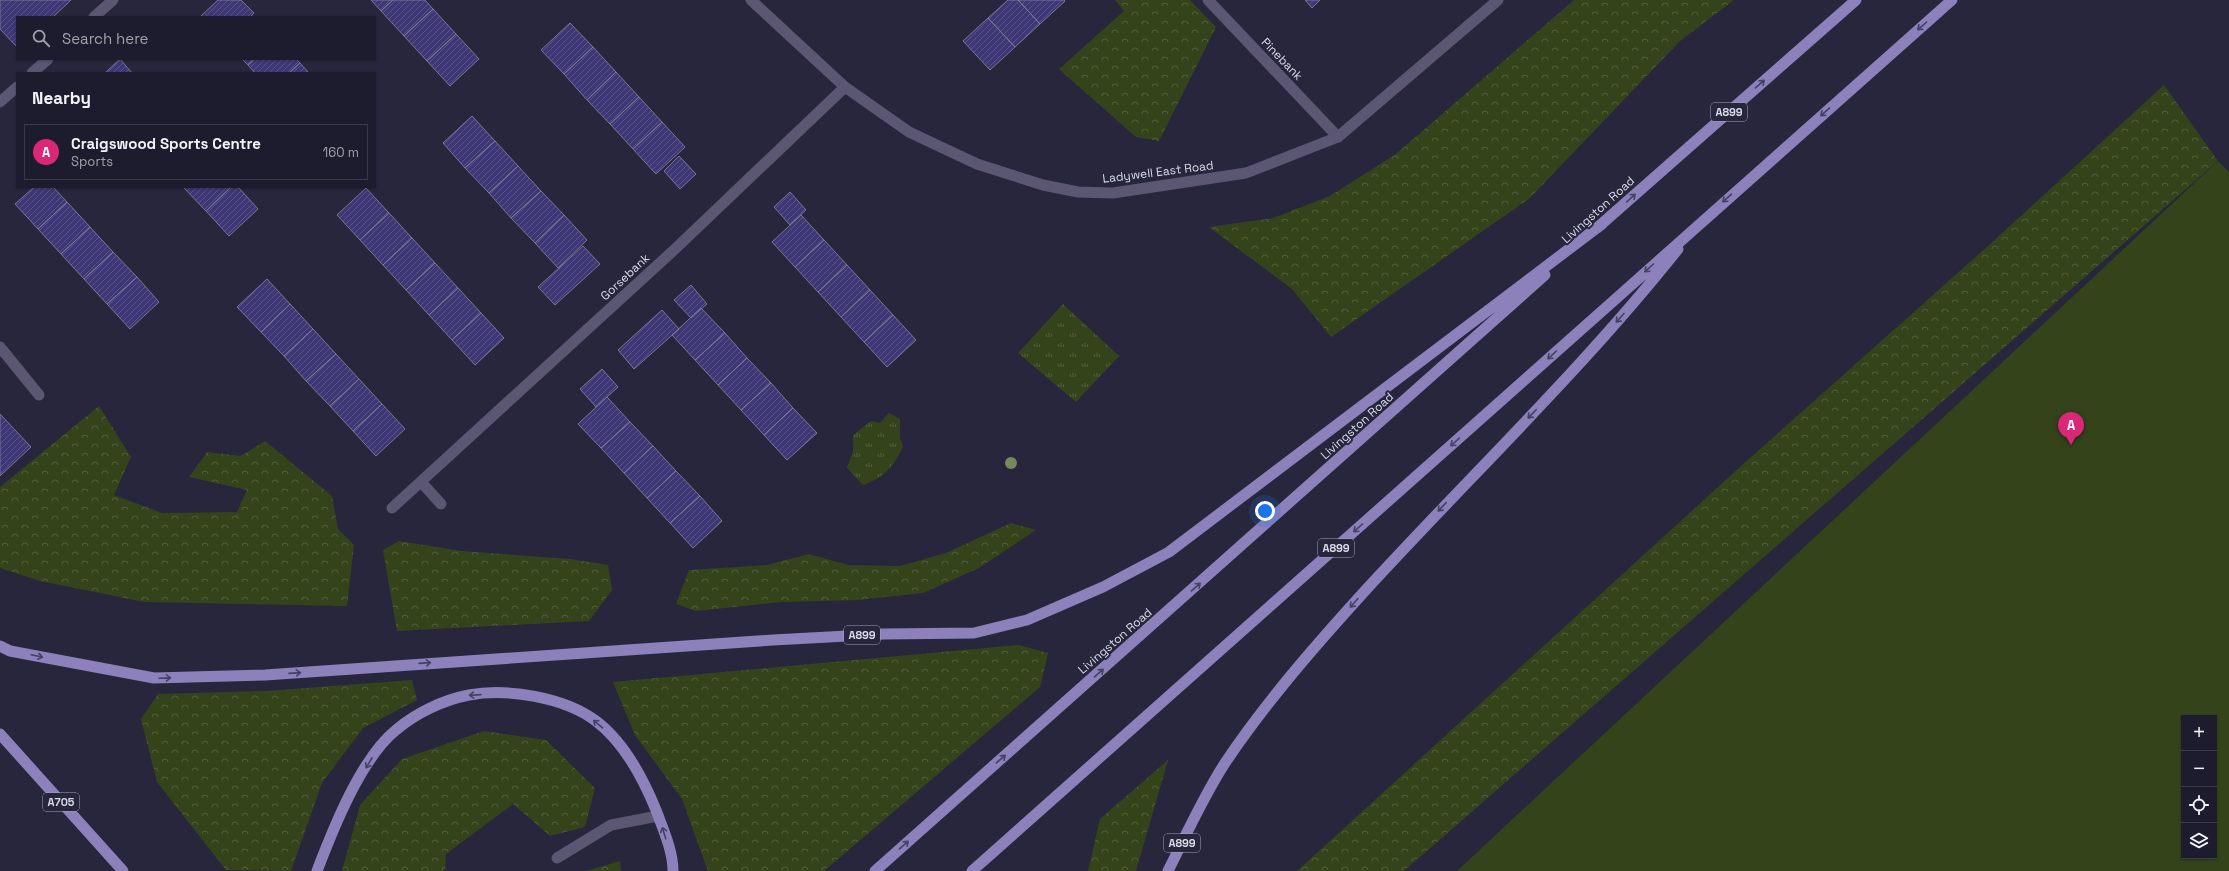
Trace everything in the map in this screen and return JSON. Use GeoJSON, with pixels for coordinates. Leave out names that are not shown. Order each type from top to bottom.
{"type":"FeatureCollection","features":[{"type":"Feature","properties":{"kind":"main road","name":"Livingston Road"},"geometry":{"type":"LineString","coordinates":[[875,871],[1856,0]]}},
{"type":"Feature","properties":{"kind":"main road","name":"A899"},"geometry":{"type":"LineString","coordinates":[[972,871],[1504,399],[1698,223],[1952,0]]}},
{"type":"Feature","properties":{"kind":"main road","name":"A899"},"geometry":{"type":"LineString","coordinates":[[1168,871],[1224,764],[1301,662],[1440,509],[1576,368],[1642,294],[1698,223]]}},
{"type":"Feature","properties":{"kind":"main road","name":"A899"},"geometry":{"type":"LineString","coordinates":[[0,646],[10,651],[154,678],[265,675],[773,640],[884,634],[974,633],[1027,620],[1103,587],[1169,552],[1602,224]]}},
{"type":"Feature","properties":{"kind":"main road"},"geometry":{"type":"LineString","coordinates":[[318,871],[343,809],[374,754],[396,730],[431,707],[469,695],[510,693],[538,697],[568,706],[596,721],[622,748],[640,774],[658,816],[673,862],[673,871]]}},
{"type":"Feature","properties":{"kind":"main road","name":"A705"},"geometry":{"type":"LineString","coordinates":[[0,734],[123,871]]}},
{"type":"Feature","properties":{"kind":"street"},"geometry":{"type":"LineString","coordinates":[[95,16],[113,0]]}},
{"type":"Feature","properties":{"kind":"street","name":"Ladywell East Road"},"geometry":{"type":"LineString","coordinates":[[751,0],[845,87],[909,132],[977,164],[1042,185],[1078,192],[1113,193],[1246,173],[1338,137],[1498,0]]}},
{"type":"Feature","properties":{"kind":"street","name":"Pinebank"},"geometry":{"type":"LineString","coordinates":[[1208,0],[1338,137]]}},
{"type":"Feature","properties":{"kind":"street"},"geometry":{"type":"LineString","coordinates":[[33,72],[47,60]]}},
{"type":"Feature","properties":{"kind":"street","name":"Gorsebank"},"geometry":{"type":"LineString","coordinates":[[392,508],[674,250],[845,87]]}},
{"type":"Feature","properties":{"kind":"street"},"geometry":{"type":"LineString","coordinates":[[0,102],[16,88]]}},
{"type":"Feature","properties":{"kind":"street"},"geometry":{"type":"LineString","coordinates":[[0,347],[39,395]]}},
{"type":"Feature","properties":{"kind":"street"},"geometry":{"type":"LineString","coordinates":[[420,482],[441,504]]}},
{"type":"Feature","properties":{"kind":"street"},"geometry":{"type":"LineString","coordinates":[[557,858],[612,825],[658,816]]}},
{"type":"Feature","properties":{"kind":"green space"},"geometry":{"type":"Polygon","coordinates":[[[1115,0],[1190,0],[1216,27],[1159,141],[1136,137],[1059,69],[1124,11],[1115,0]]]}},
{"type":"Feature","properties":{"kind":"green space"},"geometry":{"type":"Polygon","coordinates":[[[1574,0],[1734,0],[1680,41],[1530,198],[1331,337],[1292,289],[1209,227],[1273,218],[1330,196],[1396,154],[1574,0]]]}},
{"type":"Feature","properties":{"kind":"green space"},"geometry":{"type":"Polygon","coordinates":[[[2164,85],[2218,161],[1404,871],[1297,871],[1741,466],[1988,246],[2164,85]]]}},
{"type":"Feature","properties":{"kind":"green space"},"geometry":{"type":"Polygon","coordinates":[[[2218,161],[2229,172],[2229,871],[1457,871],[2218,161]]]}},
{"type":"Feature","properties":{"kind":"green space"},"geometry":{"type":"Polygon","coordinates":[[[1063,304],[1119,356],[1076,402],[1018,353],[1063,304]]]}},
{"type":"Feature","properties":{"kind":"green space"},"geometry":{"type":"Polygon","coordinates":[[[99,406],[131,457],[114,495],[162,513],[237,512],[247,490],[189,477],[207,452],[241,456],[265,441],[332,496],[338,529],[354,545],[347,606],[144,602],[40,581],[0,568],[0,487],[99,406]]]}},
{"type":"Feature","properties":{"kind":"green space"},"geometry":{"type":"Polygon","coordinates":[[[889,413],[900,419],[900,438],[903,447],[892,466],[883,475],[863,485],[847,468],[853,451],[853,435],[871,421],[880,423],[889,413]]]}},
{"type":"Feature","properties":{"kind":"green space"},"geometry":{"type":"Polygon","coordinates":[[[1011,523],[1036,530],[979,568],[923,593],[858,600],[781,602],[696,611],[676,604],[689,570],[767,565],[809,554],[848,565],[900,566],[946,553],[1011,523]]]}},
{"type":"Feature","properties":{"kind":"green space"},"geometry":{"type":"Polygon","coordinates":[[[399,541],[462,551],[570,559],[608,565],[612,590],[589,621],[397,631],[383,550],[399,541]]]}},
{"type":"Feature","properties":{"kind":"green space"},"geometry":{"type":"Polygon","coordinates":[[[1019,645],[1048,653],[1040,687],[824,871],[708,871],[682,799],[635,735],[613,682],[1019,645]]]}},
{"type":"Feature","properties":{"kind":"green space"},"geometry":{"type":"Polygon","coordinates":[[[412,680],[417,700],[363,728],[322,783],[291,871],[226,870],[157,782],[141,719],[158,694],[266,691],[412,680]]]}},
{"type":"Feature","properties":{"kind":"green space"},"geometry":{"type":"Polygon","coordinates":[[[484,731],[546,740],[595,788],[585,827],[550,836],[513,804],[446,854],[445,871],[342,871],[360,805],[402,759],[484,731]]]}},
{"type":"Feature","properties":{"kind":"green space"},"geometry":{"type":"Polygon","coordinates":[[[1168,760],[1136,871],[1088,871],[1100,819],[1168,760]]]}},
{"type":"Feature","properties":{"kind":"green space"},"geometry":{"type":"Polygon","coordinates":[[[620,861],[621,871],[586,871],[620,861]]]}},
{"type":"Feature","properties":{"kind":"building"},"geometry":{"type":"Polygon","coordinates":[[[0,0],[71,0],[54,16],[16,16],[16,46],[0,29],[0,0]]]}},
{"type":"Feature","properties":{"kind":"building"},"geometry":{"type":"Polygon","coordinates":[[[218,0],[241,0],[254,13],[251,16],[201,16],[218,0]]]}},
{"type":"Feature","properties":{"kind":"building"},"geometry":{"type":"Polygon","coordinates":[[[371,0],[393,0],[381,11],[371,0]]]}},
{"type":"Feature","properties":{"kind":"building"},"geometry":{"type":"Polygon","coordinates":[[[393,0],[425,0],[433,9],[404,36],[381,11],[393,0]]]}},
{"type":"Feature","properties":{"kind":"building"},"geometry":{"type":"Polygon","coordinates":[[[1008,0],[1018,0],[1040,24],[1015,47],[988,18],[1008,0]]]}},
{"type":"Feature","properties":{"kind":"building"},"geometry":{"type":"Polygon","coordinates":[[[1018,0],[1064,0],[1065,1],[1040,24],[1018,0]]]}},
{"type":"Feature","properties":{"kind":"building"},"geometry":{"type":"Polygon","coordinates":[[[1305,0],[1320,0],[1312,8],[1305,0]]]}},
{"type":"Feature","properties":{"kind":"building"},"geometry":{"type":"Polygon","coordinates":[[[433,9],[456,34],[427,61],[404,36],[433,9]]]}},
{"type":"Feature","properties":{"kind":"building"},"geometry":{"type":"Polygon","coordinates":[[[988,18],[1015,47],[990,70],[963,41],[988,18]]]}},
{"type":"Feature","properties":{"kind":"building"},"geometry":{"type":"Polygon","coordinates":[[[570,23],[593,47],[564,74],[541,50],[570,23]]]}},
{"type":"Feature","properties":{"kind":"building"},"geometry":{"type":"Polygon","coordinates":[[[456,34],[479,59],[450,86],[427,61],[456,34]]]}},
{"type":"Feature","properties":{"kind":"building"},"geometry":{"type":"Polygon","coordinates":[[[593,47],[616,72],[587,100],[564,74],[593,47]]]}},
{"type":"Feature","properties":{"kind":"building"},"geometry":{"type":"Polygon","coordinates":[[[119,60],[121,60],[131,72],[106,72],[119,60]]]}},
{"type":"Feature","properties":{"kind":"building"},"geometry":{"type":"Polygon","coordinates":[[[243,60],[254,60],[248,65],[243,60]]]}},
{"type":"Feature","properties":{"kind":"building"},"geometry":{"type":"Polygon","coordinates":[[[254,60],[297,60],[300,63],[290,72],[254,72],[248,65],[254,60]]]}},
{"type":"Feature","properties":{"kind":"building"},"geometry":{"type":"Polygon","coordinates":[[[300,63],[308,72],[290,72],[300,63]]]}},
{"type":"Feature","properties":{"kind":"building"},"geometry":{"type":"Polygon","coordinates":[[[616,72],[639,97],[610,124],[587,100],[616,72]]]}},
{"type":"Feature","properties":{"kind":"building"},"geometry":{"type":"Polygon","coordinates":[[[639,97],[662,122],[633,149],[610,124],[639,97]]]}},
{"type":"Feature","properties":{"kind":"building"},"geometry":{"type":"Polygon","coordinates":[[[472,116],[495,141],[465,168],[443,143],[472,116]]]}},
{"type":"Feature","properties":{"kind":"building"},"geometry":{"type":"Polygon","coordinates":[[[662,122],[685,147],[656,174],[633,149],[662,122]]]}},
{"type":"Feature","properties":{"kind":"building"},"geometry":{"type":"Polygon","coordinates":[[[495,141],[518,166],[489,193],[465,168],[495,141]]]}},
{"type":"Feature","properties":{"kind":"building"},"geometry":{"type":"Polygon","coordinates":[[[679,156],[696,174],[680,189],[664,171],[679,156]]]}},
{"type":"Feature","properties":{"kind":"building"},"geometry":{"type":"Polygon","coordinates":[[[518,166],[541,191],[511,218],[489,193],[518,166]]]}},
{"type":"Feature","properties":{"kind":"building"},"geometry":{"type":"Polygon","coordinates":[[[33,188],[54,188],[67,202],[38,229],[15,204],[33,188]]]}},
{"type":"Feature","properties":{"kind":"building"},"geometry":{"type":"Polygon","coordinates":[[[184,188],[230,188],[206,211],[184,188]]]}},
{"type":"Feature","properties":{"kind":"building"},"geometry":{"type":"Polygon","coordinates":[[[230,188],[239,188],[258,209],[229,236],[206,211],[230,188]]]}},
{"type":"Feature","properties":{"kind":"building"},"geometry":{"type":"Polygon","coordinates":[[[366,188],[389,213],[360,240],[337,215],[366,188]]]}},
{"type":"Feature","properties":{"kind":"building"},"geometry":{"type":"Polygon","coordinates":[[[541,191],[564,215],[535,243],[511,218],[541,191]]]}},
{"type":"Feature","properties":{"kind":"building"},"geometry":{"type":"Polygon","coordinates":[[[790,192],[806,210],[790,225],[774,207],[790,192]]]}},
{"type":"Feature","properties":{"kind":"building"},"geometry":{"type":"Polygon","coordinates":[[[67,202],[90,227],[61,254],[38,229],[67,202]]]}},
{"type":"Feature","properties":{"kind":"building"},"geometry":{"type":"Polygon","coordinates":[[[389,213],[412,238],[383,265],[360,240],[389,213]]]}},
{"type":"Feature","properties":{"kind":"building"},"geometry":{"type":"Polygon","coordinates":[[[564,215],[587,240],[558,268],[535,243],[564,215]]]}},
{"type":"Feature","properties":{"kind":"building"},"geometry":{"type":"Polygon","coordinates":[[[801,215],[824,240],[795,267],[772,242],[801,215]]]}},
{"type":"Feature","properties":{"kind":"building"},"geometry":{"type":"Polygon","coordinates":[[[90,227],[113,252],[84,279],[61,254],[90,227]]]}},
{"type":"Feature","properties":{"kind":"building"},"geometry":{"type":"Polygon","coordinates":[[[412,238],[435,263],[406,290],[383,265],[412,238]]]}},
{"type":"Feature","properties":{"kind":"building"},"geometry":{"type":"Polygon","coordinates":[[[824,240],[847,265],[818,292],[795,267],[824,240]]]}},
{"type":"Feature","properties":{"kind":"building"},"geometry":{"type":"Polygon","coordinates":[[[583,246],[600,264],[555,305],[538,287],[583,246]]]}},
{"type":"Feature","properties":{"kind":"building"},"geometry":{"type":"Polygon","coordinates":[[[113,252],[137,277],[107,304],[84,279],[113,252]]]}},
{"type":"Feature","properties":{"kind":"building"},"geometry":{"type":"Polygon","coordinates":[[[435,263],[458,288],[429,315],[406,290],[435,263]]]}},
{"type":"Feature","properties":{"kind":"building"},"geometry":{"type":"Polygon","coordinates":[[[847,265],[870,290],[841,317],[818,292],[847,265]]]}},
{"type":"Feature","properties":{"kind":"building"},"geometry":{"type":"Polygon","coordinates":[[[137,277],[159,302],[130,329],[107,304],[137,277]]]}},
{"type":"Feature","properties":{"kind":"building"},"geometry":{"type":"Polygon","coordinates":[[[267,279],[290,304],[261,332],[237,307],[267,279]]]}},
{"type":"Feature","properties":{"kind":"building"},"geometry":{"type":"Polygon","coordinates":[[[691,285],[707,304],[691,318],[674,300],[691,285]]]}},
{"type":"Feature","properties":{"kind":"building"},"geometry":{"type":"Polygon","coordinates":[[[458,288],[481,313],[452,340],[429,315],[458,288]]]}},
{"type":"Feature","properties":{"kind":"building"},"geometry":{"type":"Polygon","coordinates":[[[870,290],[893,315],[864,342],[841,317],[870,290]]]}},
{"type":"Feature","properties":{"kind":"building"},"geometry":{"type":"Polygon","coordinates":[[[290,304],[313,329],[284,356],[261,332],[290,304]]]}},
{"type":"Feature","properties":{"kind":"building"},"geometry":{"type":"Polygon","coordinates":[[[701,308],[725,333],[695,360],[672,335],[701,308]]]}},
{"type":"Feature","properties":{"kind":"building"},"geometry":{"type":"Polygon","coordinates":[[[662,310],[679,329],[634,369],[618,350],[662,310]]]}},
{"type":"Feature","properties":{"kind":"building"},"geometry":{"type":"Polygon","coordinates":[[[481,313],[504,338],[475,365],[452,340],[481,313]]]}},
{"type":"Feature","properties":{"kind":"building"},"geometry":{"type":"Polygon","coordinates":[[[893,315],[916,340],[887,367],[864,342],[893,315]]]}},
{"type":"Feature","properties":{"kind":"building"},"geometry":{"type":"Polygon","coordinates":[[[313,329],[336,354],[306,381],[284,356],[313,329]]]}},
{"type":"Feature","properties":{"kind":"building"},"geometry":{"type":"Polygon","coordinates":[[[725,333],[747,358],[718,385],[695,360],[725,333]]]}},
{"type":"Feature","properties":{"kind":"building"},"geometry":{"type":"Polygon","coordinates":[[[336,354],[359,379],[330,406],[306,381],[336,354]]]}},
{"type":"Feature","properties":{"kind":"building"},"geometry":{"type":"Polygon","coordinates":[[[747,358],[771,383],[741,410],[718,385],[747,358]]]}},
{"type":"Feature","properties":{"kind":"building"},"geometry":{"type":"Polygon","coordinates":[[[602,369],[618,387],[596,407],[580,389],[602,369]]]}},
{"type":"Feature","properties":{"kind":"building"},"geometry":{"type":"Polygon","coordinates":[[[359,379],[382,404],[353,431],[330,406],[359,379]]]}},
{"type":"Feature","properties":{"kind":"building"},"geometry":{"type":"Polygon","coordinates":[[[771,383],[793,408],[764,435],[741,410],[771,383]]]}},
{"type":"Feature","properties":{"kind":"building"},"geometry":{"type":"Polygon","coordinates":[[[607,397],[630,422],[601,448],[578,424],[607,397]]]}},
{"type":"Feature","properties":{"kind":"building"},"geometry":{"type":"Polygon","coordinates":[[[382,404],[405,429],[376,456],[353,431],[382,404]]]}},
{"type":"Feature","properties":{"kind":"building"},"geometry":{"type":"Polygon","coordinates":[[[793,408],[817,433],[787,460],[764,435],[793,408]]]}},
{"type":"Feature","properties":{"kind":"building"},"geometry":{"type":"Polygon","coordinates":[[[0,414],[31,447],[0,476],[0,414]]]}},
{"type":"Feature","properties":{"kind":"building"},"geometry":{"type":"Polygon","coordinates":[[[630,422],[653,446],[624,473],[601,448],[630,422]]]}},
{"type":"Feature","properties":{"kind":"building"},"geometry":{"type":"Polygon","coordinates":[[[653,446],[676,471],[647,498],[624,473],[653,446]]]}},
{"type":"Feature","properties":{"kind":"building"},"geometry":{"type":"Polygon","coordinates":[[[676,471],[700,496],[670,523],[647,498],[676,471]]]}},
{"type":"Feature","properties":{"kind":"building"},"geometry":{"type":"Polygon","coordinates":[[[700,496],[722,521],[693,548],[670,523],[700,496]]]}},
{"type":"Feature","properties":{"kind":"place","name":"Craigswood Sports Centre"},"geometry":{"type":"Point","coordinates":[2071,445]}}]}
